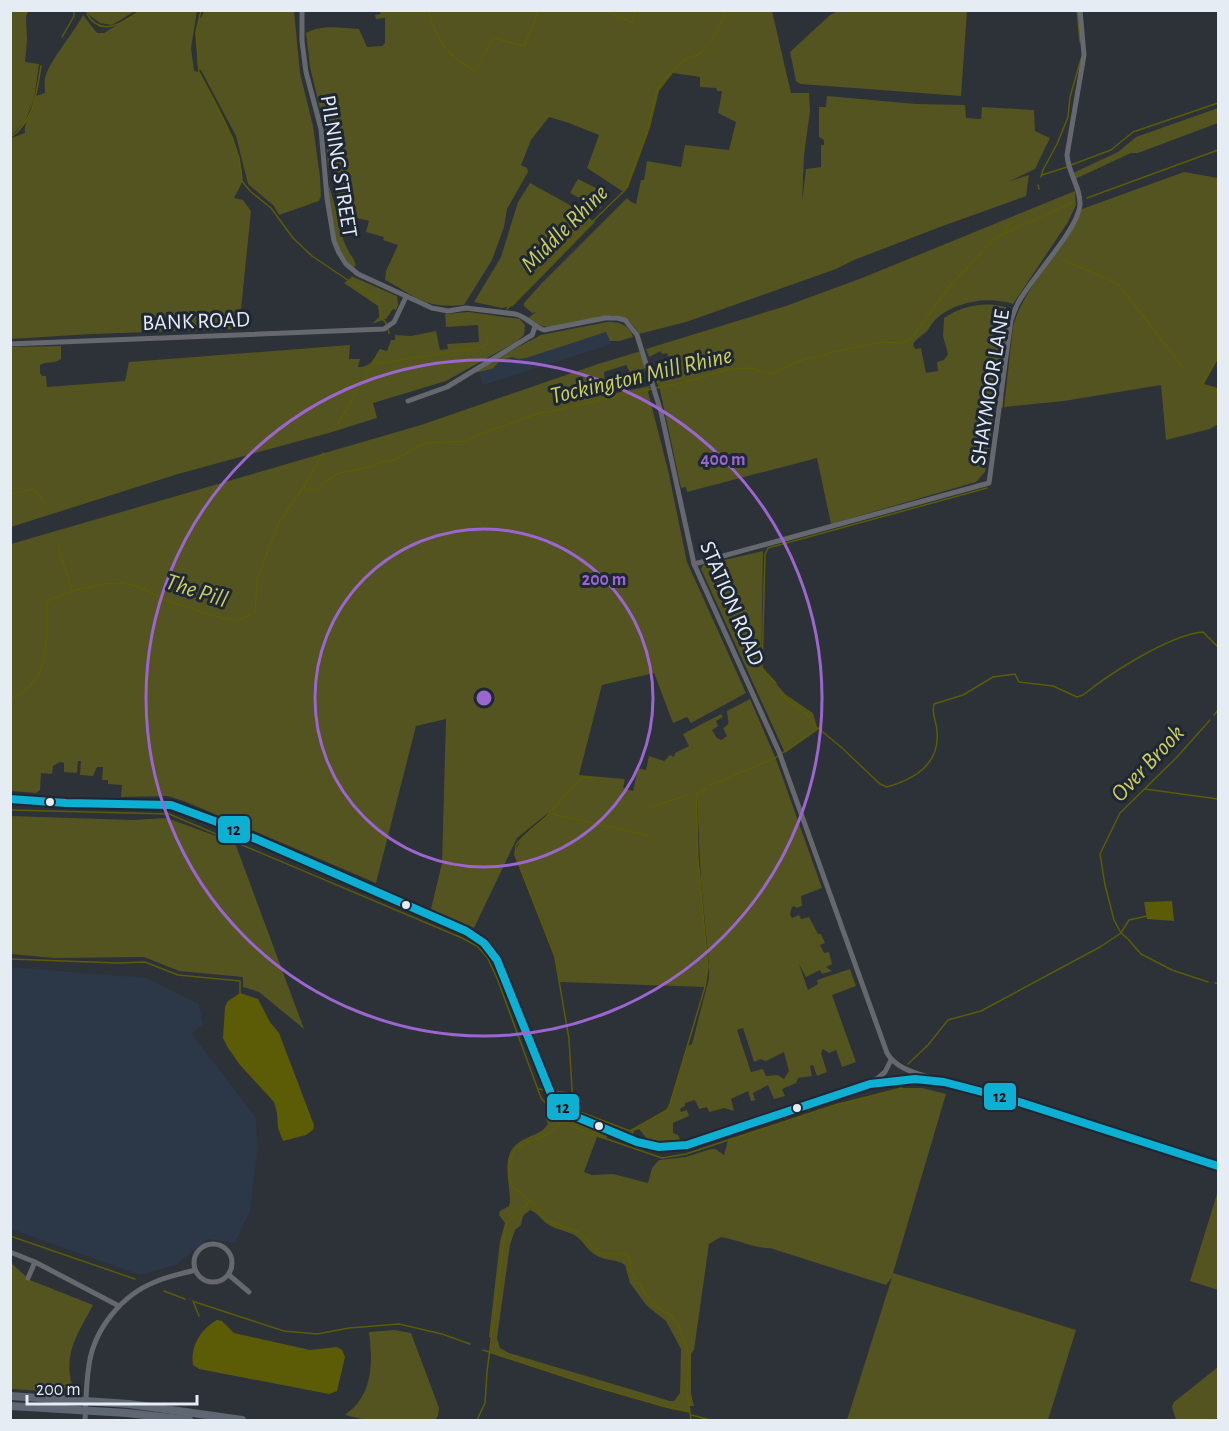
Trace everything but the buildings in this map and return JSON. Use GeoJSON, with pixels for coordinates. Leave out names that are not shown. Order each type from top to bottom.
{"type":"FeatureCollection","features":[{"type":"Feature","properties":{"kind":"highway"},"geometry":{"type":"LineString","coordinates":[[10,1396],[129,1404],[242,1420]]}},
{"type":"Feature","properties":{"kind":"highway"},"geometry":{"type":"LineString","coordinates":[[10,1406],[127,1413],[189,1420]]}},
{"type":"Feature","properties":{"kind":"main road"},"geometry":{"type":"LineString","coordinates":[[10,798],[66,803],[171,805],[217,822],[466,931],[484,943],[497,960],[557,1104],[588,1124],[649,1146],[669,1148],[722,1135],[870,1084],[915,1079],[944,1082],[1013,1101],[1218,1166]]}},
{"type":"Feature","properties":{"kind":"street","name":"PILNING STREET"},"geometry":{"type":"LineString","coordinates":[[302,10],[302,41],[306,72],[321,129],[327,198],[336,247],[346,264],[358,274],[432,308],[448,310],[466,308],[519,314],[535,327]]}},
{"type":"Feature","properties":{"kind":"street","name":"SHAYMOOR LANE"},"geometry":{"type":"LineString","coordinates":[[694,564],[989,483],[1011,321],[1018,303],[1066,234],[1079,210],[1078,195],[1068,165],[1073,117],[1084,55],[1080,10]]}},
{"type":"Feature","properties":{"kind":"street","name":"BANK ROAD"},"geometry":{"type":"LineString","coordinates":[[10,344],[387,327],[394,322],[406,297]]}},
{"type":"Feature","properties":{"kind":"street","name":"STATION ROAD"},"geometry":{"type":"LineString","coordinates":[[535,327],[544,330],[605,318],[625,320],[637,335],[654,388],[694,564],[780,755],[891,1060]]}},
{"type":"Feature","properties":{"kind":"street"},"geometry":{"type":"LineString","coordinates":[[408,401],[447,387],[532,335],[535,327]]}},
{"type":"Feature","properties":{"kind":"street"},"geometry":{"type":"LineString","coordinates":[[870,1084],[885,1072],[891,1060],[907,1070],[944,1082]]}},
{"type":"Feature","properties":{"kind":"street"},"geometry":{"type":"LineString","coordinates":[[218,1244],[231,1256],[232,1269],[229,1275],[219,1281],[208,1282],[195,1270],[195,1257],[207,1245],[218,1244]]}},
{"type":"Feature","properties":{"kind":"street"},"geometry":{"type":"LineString","coordinates":[[10,1252],[35,1262],[119,1306]]}},
{"type":"Feature","properties":{"kind":"street"},"geometry":{"type":"LineString","coordinates":[[28,1278],[35,1262]]}},
{"type":"Feature","properties":{"kind":"street"},"geometry":{"type":"LineString","coordinates":[[85,1420],[89,1364],[93,1348],[104,1324],[135,1292],[155,1282],[195,1270]]}},
{"type":"Feature","properties":{"kind":"street"},"geometry":{"type":"LineString","coordinates":[[229,1275],[249,1292]]}},
{"type":"Feature","properties":{"kind":"shaded area"},"geometry":{"type":"Polygon","coordinates":[[[11,10],[28,11],[25,62],[39,64],[34,100],[25,122],[11,136],[11,10]]]}},
{"type":"Feature","properties":{"kind":"shaded area"},"geometry":{"type":"Polygon","coordinates":[[[141,10],[197,11],[191,48],[194,71],[199,72],[212,95],[239,156],[242,181],[234,198],[243,200],[251,211],[239,329],[11,339],[11,138],[25,133],[36,96],[45,93],[47,71],[83,15],[97,33],[104,33],[141,10]]]}},
{"type":"Feature","properties":{"kind":"shaded area"},"geometry":{"type":"Polygon","coordinates":[[[378,10],[772,11],[791,93],[809,93],[810,111],[804,155],[802,202],[806,169],[821,167],[821,145],[824,145],[824,140],[819,137],[819,107],[826,107],[827,96],[916,104],[965,105],[966,118],[981,119],[982,107],[1034,110],[1035,131],[1050,138],[1035,169],[1010,181],[1029,175],[1026,196],[854,260],[836,269],[686,322],[639,334],[628,321],[613,315],[546,327],[528,318],[536,312],[532,313],[524,306],[524,303],[627,198],[636,204],[641,180],[644,180],[647,161],[681,167],[685,145],[729,150],[736,122],[718,113],[722,91],[717,91],[716,88],[700,87],[700,77],[673,73],[659,91],[650,128],[628,188],[622,191],[587,168],[599,135],[549,117],[531,140],[521,165],[527,168],[528,172],[507,209],[504,227],[492,260],[464,305],[429,303],[385,280],[386,271],[398,245],[383,240],[384,237],[366,232],[369,221],[340,214],[343,240],[356,266],[352,267],[339,253],[328,205],[329,185],[336,210],[339,213],[334,174],[328,165],[325,129],[310,67],[306,33],[325,28],[359,29],[367,47],[382,46],[385,43],[385,18],[376,19],[375,15],[381,14],[378,10]]]}},
{"type":"Feature","properties":{"kind":"shaded area"},"geometry":{"type":"Polygon","coordinates":[[[840,10],[967,11],[961,96],[800,84],[796,81],[790,52],[830,15],[840,10]]]}},
{"type":"Feature","properties":{"kind":"shaded area"},"geometry":{"type":"Polygon","coordinates":[[[84,11],[135,11],[112,25],[100,23],[84,11]]]}},
{"type":"Feature","properties":{"kind":"shaded area"},"geometry":{"type":"Polygon","coordinates":[[[204,11],[294,11],[300,73],[313,126],[320,177],[319,201],[279,215],[274,206],[248,184],[236,136],[198,68],[196,33],[204,11]]]}},
{"type":"Feature","properties":{"kind":"shaded area"},"geometry":{"type":"Polygon","coordinates":[[[1218,108],[1218,123],[1138,153],[1131,153],[1075,179],[1073,173],[1118,152],[1136,137],[1218,108]]]}},
{"type":"Feature","properties":{"kind":"shaded area"},"geometry":{"type":"Polygon","coordinates":[[[1184,172],[1218,178],[1218,359],[1204,384],[1218,388],[1218,424],[1210,429],[1166,440],[1161,385],[1064,401],[1004,407],[1013,326],[1017,314],[1035,282],[1068,238],[1082,209],[1184,172]]]}},
{"type":"Feature","properties":{"kind":"shaded area"},"geometry":{"type":"Polygon","coordinates":[[[578,179],[608,194],[600,209],[570,193],[578,179]]]}},
{"type":"Feature","properties":{"kind":"shaded area"},"geometry":{"type":"Polygon","coordinates":[[[530,183],[595,222],[513,306],[502,308],[474,302],[501,257],[518,202],[530,183]]]}},
{"type":"Feature","properties":{"kind":"shaded area"},"geometry":{"type":"Polygon","coordinates":[[[1075,191],[1076,205],[1068,222],[1013,304],[983,300],[953,308],[936,319],[913,344],[915,349],[921,348],[926,373],[938,371],[937,362],[944,360],[948,354],[943,336],[944,318],[976,305],[1002,306],[1010,309],[985,472],[976,482],[831,524],[817,458],[687,492],[686,487],[681,488],[660,390],[653,374],[672,369],[667,353],[662,354],[661,351],[649,357],[646,349],[786,306],[862,278],[1075,191]]]}},
{"type":"Feature","properties":{"kind":"shaded area"},"geometry":{"type":"Polygon","coordinates":[[[351,276],[397,296],[396,310],[393,309],[386,319],[372,324],[380,316],[378,306],[344,283],[351,276]]]}},
{"type":"Feature","properties":{"kind":"shaded area"},"geometry":{"type":"Polygon","coordinates":[[[469,312],[520,319],[525,325],[524,335],[516,342],[446,381],[373,403],[377,418],[178,474],[11,527],[10,347],[61,346],[61,359],[40,365],[40,373],[46,376],[47,387],[125,381],[129,362],[350,345],[349,359],[360,359],[358,367],[362,367],[374,359],[380,349],[387,351],[391,340],[395,340],[395,335],[411,336],[436,331],[440,350],[448,349],[447,344],[479,342],[478,325],[446,327],[445,314],[469,312]]]}},
{"type":"Feature","properties":{"kind":"shaded area"},"geometry":{"type":"Polygon","coordinates":[[[607,322],[623,325],[629,329],[633,337],[610,341],[606,332],[526,358],[512,357],[500,361],[492,369],[474,373],[493,360],[541,335],[607,322]]]}},
{"type":"Feature","properties":{"kind":"shaded area"},"geometry":{"type":"Polygon","coordinates":[[[606,332],[612,344],[483,385],[479,371],[492,369],[500,361],[512,357],[518,359],[606,332]]]}},
{"type":"Feature","properties":{"kind":"shaded area"},"geometry":{"type":"Polygon","coordinates":[[[641,351],[645,368],[631,374],[626,365],[604,372],[605,383],[599,388],[601,396],[650,386],[648,392],[668,470],[687,562],[746,693],[691,723],[687,717],[673,723],[654,673],[602,685],[579,775],[625,779],[623,788],[633,791],[638,768],[646,770],[649,756],[664,761],[670,755],[674,757],[675,753],[689,746],[683,734],[721,714],[723,717],[716,721],[718,726],[712,730],[721,740],[727,736],[723,728],[728,723],[727,711],[750,699],[776,759],[822,888],[801,896],[802,906],[792,907],[790,914],[792,918],[799,915],[801,919],[809,917],[818,934],[821,934],[825,943],[820,945],[824,953],[829,952],[832,964],[826,967],[832,971],[822,974],[820,970],[806,977],[799,964],[808,990],[818,984],[817,980],[850,969],[856,986],[832,995],[856,1062],[842,1067],[836,1050],[829,1053],[823,1049],[821,1053],[827,1072],[817,1076],[813,1065],[810,1066],[812,1076],[798,1078],[796,1083],[782,1089],[785,1096],[774,1099],[768,1085],[753,1093],[755,1100],[751,1101],[748,1091],[731,1099],[734,1111],[724,1108],[709,1112],[707,1107],[699,1109],[695,1100],[685,1103],[685,1106],[680,1109],[681,1112],[687,1110],[689,1116],[673,1123],[673,1133],[678,1135],[681,1141],[663,1142],[647,1139],[639,1129],[634,1131],[633,1135],[628,1133],[667,1110],[688,1046],[692,1044],[709,978],[697,799],[698,858],[708,967],[705,987],[560,982],[555,957],[515,855],[519,843],[548,813],[517,838],[474,928],[431,909],[442,863],[446,719],[416,726],[376,883],[184,801],[167,796],[121,797],[122,785],[108,784],[108,780],[102,780],[103,767],[97,767],[93,776],[80,775],[81,761],[78,761],[77,773],[64,772],[64,763],[60,762],[53,766],[52,774],[41,773],[40,790],[36,793],[11,791],[11,544],[421,425],[641,351]],[[743,1028],[737,1030],[751,1072],[763,1069],[766,1076],[778,1075],[784,1079],[789,1071],[784,1052],[766,1061],[760,1059],[754,1062],[743,1028]]]}},
{"type":"Feature","properties":{"kind":"shaded area"},"geometry":{"type":"Polygon","coordinates":[[[763,551],[761,666],[785,694],[813,713],[818,730],[785,753],[701,569],[703,565],[763,551]]]}},
{"type":"Feature","properties":{"kind":"shaded area"},"geometry":{"type":"Polygon","coordinates":[[[11,816],[133,820],[167,818],[235,843],[304,1029],[259,992],[243,987],[243,977],[179,971],[144,957],[54,958],[11,954],[11,816]]]}},
{"type":"Feature","properties":{"kind":"shaded area"},"geometry":{"type":"Polygon","coordinates":[[[1172,901],[1174,921],[1147,919],[1144,902],[1172,901]]]}},
{"type":"Feature","properties":{"kind":"shaded area"},"geometry":{"type":"Polygon","coordinates":[[[11,967],[146,978],[199,1004],[203,1024],[192,1034],[256,1118],[258,1147],[250,1211],[235,1243],[208,1239],[176,1265],[140,1275],[11,1229],[11,967]]]}},
{"type":"Feature","properties":{"kind":"shaded area"},"geometry":{"type":"Polygon","coordinates":[[[240,993],[258,999],[270,1022],[279,1033],[314,1125],[313,1130],[306,1135],[283,1141],[278,1128],[274,1102],[240,1065],[223,1038],[225,1007],[228,1001],[240,993]]]}},
{"type":"Feature","properties":{"kind":"shaded area"},"geometry":{"type":"Polygon","coordinates":[[[902,1088],[922,1088],[946,1094],[893,1273],[1076,1330],[1048,1420],[847,1420],[892,1277],[886,1285],[770,1248],[721,1237],[709,1244],[694,1350],[691,1354],[691,1393],[694,1406],[689,1406],[690,1412],[593,1386],[490,1352],[492,1338],[489,1337],[500,1241],[505,1223],[499,1215],[500,1211],[509,1206],[510,1202],[508,1158],[517,1144],[546,1127],[548,1124],[545,1117],[556,1108],[581,1123],[608,1134],[606,1139],[597,1137],[584,1172],[592,1175],[613,1174],[648,1183],[652,1168],[659,1160],[686,1157],[711,1149],[724,1155],[728,1140],[835,1105],[902,1088]],[[530,1210],[523,1216],[521,1225],[515,1230],[510,1245],[497,1338],[500,1348],[509,1353],[674,1401],[680,1393],[681,1349],[666,1321],[647,1306],[630,1283],[625,1265],[597,1256],[576,1236],[549,1225],[530,1210]]]}},
{"type":"Feature","properties":{"kind":"shaded area"},"geometry":{"type":"Polygon","coordinates":[[[1218,1191],[1218,1290],[1190,1281],[1218,1191]]]}},
{"type":"Feature","properties":{"kind":"shaded area"},"geometry":{"type":"Polygon","coordinates":[[[10,1262],[30,1280],[93,1305],[71,1353],[72,1385],[60,1392],[11,1389],[10,1262]]]}},
{"type":"Feature","properties":{"kind":"shaded area"},"geometry":{"type":"Polygon","coordinates":[[[217,1320],[222,1321],[234,1333],[310,1350],[337,1347],[342,1350],[345,1357],[337,1391],[329,1394],[199,1369],[193,1365],[195,1345],[206,1328],[217,1320]]]}},
{"type":"Feature","properties":{"kind":"shaded area"},"geometry":{"type":"Polygon","coordinates":[[[394,1330],[411,1333],[439,1408],[435,1420],[366,1420],[345,1415],[361,1398],[369,1378],[371,1356],[369,1332],[394,1330]]]}},
{"type":"Feature","properties":{"kind":"shaded area"},"geometry":{"type":"Polygon","coordinates":[[[1218,1367],[1218,1418],[1176,1420],[1172,1407],[1174,1402],[1218,1367]]]}},
{"type":"Feature","properties":{"kind":"waterway"},"geometry":{"type":"LineString","coordinates":[[62,37],[74,16],[74,10]]}},
{"type":"Feature","properties":{"kind":"waterway"},"geometry":{"type":"LineString","coordinates":[[87,14],[93,21],[105,27],[120,23],[141,10]]}},
{"type":"Feature","properties":{"kind":"waterway"},"geometry":{"type":"LineString","coordinates":[[201,10],[196,33],[199,72],[232,137],[239,158],[242,181],[250,191],[271,208],[293,238],[312,256],[379,301],[380,316],[386,323],[389,333]]}},
{"type":"Feature","properties":{"kind":"waterway"},"geometry":{"type":"LineString","coordinates":[[428,10],[444,47],[457,60],[475,71],[493,38],[524,46],[539,10]]}},
{"type":"Feature","properties":{"kind":"waterway"},"geometry":{"type":"LineString","coordinates":[[605,10],[633,23],[635,10]]}},
{"type":"Feature","properties":{"kind":"waterway","name":"Middle Rhine"},"geometry":{"type":"LineString","coordinates":[[711,42],[724,18],[724,10]]}},
{"type":"Feature","properties":{"kind":"waterway","name":"Tockington Mill Rhine"},"geometry":{"type":"LineString","coordinates":[[1077,10],[1080,42]]}},
{"type":"Feature","properties":{"kind":"waterway","name":"Middle Rhine"},"geometry":{"type":"LineString","coordinates":[[507,309],[625,190],[647,131],[656,93],[663,81],[684,60],[699,54],[707,47]]}},
{"type":"Feature","properties":{"kind":"waterway","name":"Tockington Mill Rhine"},"geometry":{"type":"LineString","coordinates":[[1041,177],[1068,117],[1070,97],[1081,59]]}},
{"type":"Feature","properties":{"kind":"waterway"},"geometry":{"type":"LineString","coordinates":[[10,138],[25,123],[33,106],[41,66]]}},
{"type":"Feature","properties":{"kind":"waterway"},"geometry":{"type":"LineString","coordinates":[[1071,165],[1111,150],[1133,132],[1218,103]]}},
{"type":"Feature","properties":{"kind":"waterway"},"geometry":{"type":"LineString","coordinates":[[1087,198],[1218,150]]}},
{"type":"Feature","properties":{"kind":"waterway"},"geometry":{"type":"LineString","coordinates":[[1042,175],[1067,167]]}},
{"type":"Feature","properties":{"kind":"waterway","name":"Tockington Mill Rhine"},"geometry":{"type":"LineString","coordinates":[[1038,185],[1039,189]]}},
{"type":"Feature","properties":{"kind":"waterway"},"geometry":{"type":"LineString","coordinates":[[1001,235],[1074,202]]}},
{"type":"Feature","properties":{"kind":"waterway","name":"Tockington Mill Rhine"},"geometry":{"type":"LineString","coordinates":[[656,388],[730,369],[751,368],[765,373],[774,373],[799,361],[834,352],[882,342],[901,343],[910,340],[949,287],[1013,220]]}},
{"type":"Feature","properties":{"kind":"waterway"},"geometry":{"type":"LineString","coordinates":[[1062,259],[1118,284],[1184,369]]}},
{"type":"Feature","properties":{"kind":"waterway","name":"Middle Rhine"},"geometry":{"type":"LineString","coordinates":[[374,364],[483,347],[488,337]]}},
{"type":"Feature","properties":{"kind":"waterway","name":"The Pill"},"geometry":{"type":"LineString","coordinates":[[338,424],[380,350]]}},
{"type":"Feature","properties":{"kind":"waterway"},"geometry":{"type":"LineString","coordinates":[[1210,370],[1218,355]]}},
{"type":"Feature","properties":{"kind":"waterway"},"geometry":{"type":"LineString","coordinates":[[1207,374],[1201,387],[1218,392]]}},
{"type":"Feature","properties":{"kind":"waterway","name":"Tockington Mill Rhine"},"geometry":{"type":"LineString","coordinates":[[304,486],[308,490],[316,490],[339,473],[395,460],[420,445],[466,441],[537,414],[652,389]]}},
{"type":"Feature","properties":{"kind":"waterway"},"geometry":{"type":"LineString","coordinates":[[1002,407],[1003,396]]}},
{"type":"Feature","properties":{"kind":"waterway","name":"The Pill"},"geometry":{"type":"LineString","coordinates":[[58,546],[72,591],[121,583],[137,586],[166,600],[214,616],[237,621],[255,612],[257,580],[278,524],[323,453]]}},
{"type":"Feature","properties":{"kind":"waterway"},"geometry":{"type":"LineString","coordinates":[[776,683],[762,668],[765,554],[768,548],[987,488]]}},
{"type":"Feature","properties":{"kind":"waterway","name":"The Pill"},"geometry":{"type":"LineString","coordinates":[[10,494],[33,489],[45,506]]}},
{"type":"Feature","properties":{"kind":"waterway"},"geometry":{"type":"LineString","coordinates":[[10,701],[31,684],[40,671],[47,638],[46,604],[51,599],[72,591]]}},
{"type":"Feature","properties":{"kind":"waterway"},"geometry":{"type":"LineString","coordinates":[[711,785],[775,758],[818,728],[880,784],[887,787],[916,775],[930,761],[937,743],[934,704],[963,695],[993,677],[1015,674],[1019,682],[1053,686],[1077,697],[1140,657],[1174,640],[1203,632],[1218,647]]}},
{"type":"Feature","properties":{"kind":"waterway"},"geometry":{"type":"LineString","coordinates":[[779,692],[808,715],[816,728]]}},
{"type":"Feature","properties":{"kind":"waterway","name":"Over Brook"},"geometry":{"type":"LineString","coordinates":[[1214,715],[1218,710]]}},
{"type":"Feature","properties":{"kind":"waterway","name":"Over Brook"},"geometry":{"type":"LineString","coordinates":[[1208,982],[1172,970],[1141,954],[1121,933],[1114,920],[1100,854],[1120,813],[1177,757],[1210,720]]}},
{"type":"Feature","properties":{"kind":"waterway"},"geometry":{"type":"LineString","coordinates":[[594,778],[583,777],[579,780],[546,817],[516,845],[515,855],[555,957],[569,1039],[575,1110],[630,1131],[667,1110],[705,987],[708,967],[698,858],[696,794],[706,789]]}},
{"type":"Feature","properties":{"kind":"waterway"},"geometry":{"type":"LineString","coordinates":[[1145,789],[1218,799]]}},
{"type":"Feature","properties":{"kind":"waterway"},"geometry":{"type":"LineString","coordinates":[[650,807],[688,795]]}},
{"type":"Feature","properties":{"kind":"waterway"},"geometry":{"type":"LineString","coordinates":[[10,810],[169,814],[477,946],[487,957],[497,978],[541,1098],[562,1122],[662,1158],[686,1154],[835,1105],[902,1088]]}},
{"type":"Feature","properties":{"kind":"waterway"},"geometry":{"type":"LineString","coordinates":[[552,814],[650,836]]}},
{"type":"Feature","properties":{"kind":"waterway"},"geometry":{"type":"LineString","coordinates":[[908,1064],[928,1045],[948,1020],[981,1011],[1100,947],[1121,933],[1129,920],[1147,916]]}},
{"type":"Feature","properties":{"kind":"waterway"},"geometry":{"type":"LineString","coordinates":[[10,959],[145,962],[178,975],[240,981],[240,993]]}},
{"type":"Feature","properties":{"kind":"waterway"},"geometry":{"type":"LineString","coordinates":[[538,1089],[547,1090]]}},
{"type":"Feature","properties":{"kind":"waterway"},"geometry":{"type":"LineString","coordinates":[[552,1091],[571,1093]]}},
{"type":"Feature","properties":{"kind":"waterway"},"geometry":{"type":"LineString","coordinates":[[561,1123],[550,1133],[515,1148],[509,1165],[512,1186],[534,1204],[544,1218],[579,1232],[596,1251],[603,1254],[626,1254],[630,1259],[631,1271],[647,1296],[657,1307],[672,1316],[679,1327],[689,1356],[687,1391],[691,1420]]}},
{"type":"Feature","properties":{"kind":"waterway"},"geometry":{"type":"LineString","coordinates":[[520,1211],[530,1201]]}},
{"type":"Feature","properties":{"kind":"waterway"},"geometry":{"type":"LineString","coordinates":[[477,1420],[485,1403],[506,1224],[516,1215]]}},
{"type":"Feature","properties":{"kind":"waterway"},"geometry":{"type":"LineString","coordinates":[[10,1236],[135,1279]]}},
{"type":"Feature","properties":{"kind":"waterway"},"geometry":{"type":"LineString","coordinates":[[164,1291],[185,1299]]}},
{"type":"Feature","properties":{"kind":"waterway"},"geometry":{"type":"LineString","coordinates":[[193,1301],[199,1316]]}},
{"type":"Feature","properties":{"kind":"waterway"},"geometry":{"type":"LineString","coordinates":[[195,1302],[284,1331],[317,1334],[349,1328],[399,1324],[442,1334],[470,1344]]}},
{"type":"Feature","properties":{"kind":"waterway"},"geometry":{"type":"LineString","coordinates":[[483,1350],[593,1386],[689,1412]]}},
{"type":"Feature","properties":{"kind":"waterway"},"geometry":{"type":"LineString","coordinates":[[691,1415],[711,1420]]}},
{"type":"Feature","properties":{"kind":"transit line","name":"12"},"geometry":{"type":"LineString","coordinates":[[10,799],[66,803],[171,805],[217,822],[466,931],[484,943],[497,960],[551,1094],[557,1102],[572,1115],[637,1142],[659,1147],[687,1145],[870,1084],[915,1079],[944,1082],[1013,1100],[1218,1166]]}}]}
